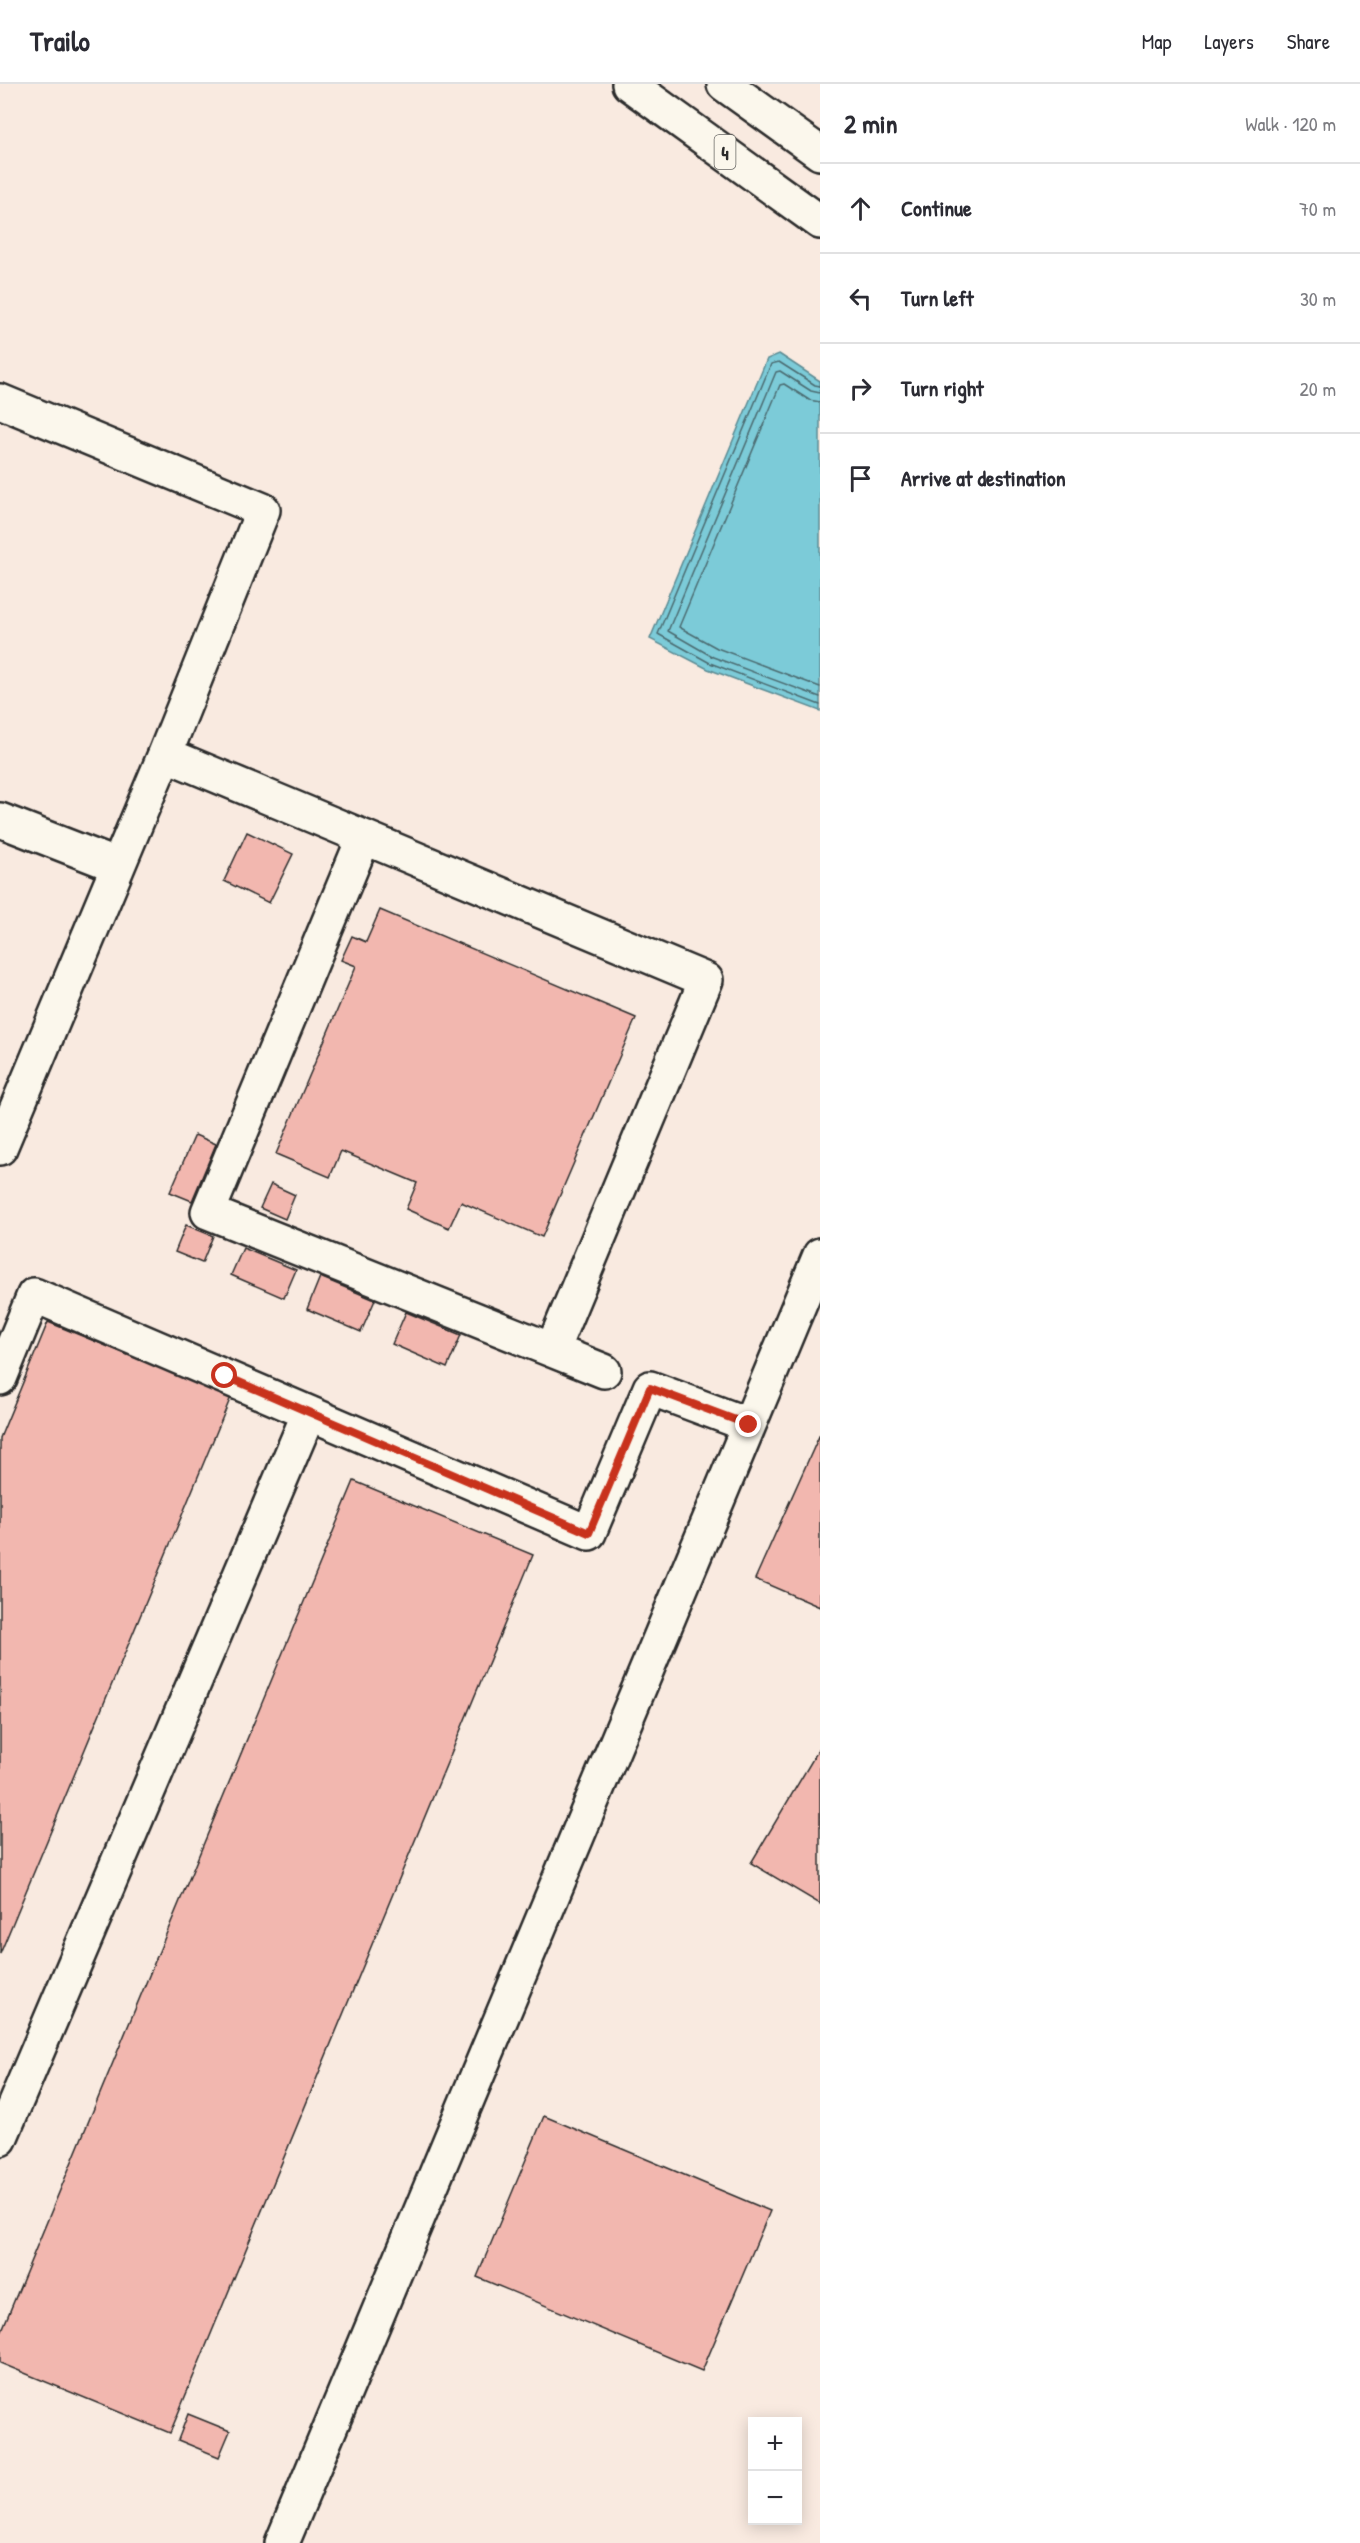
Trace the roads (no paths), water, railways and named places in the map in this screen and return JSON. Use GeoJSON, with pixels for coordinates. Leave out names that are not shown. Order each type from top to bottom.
{"type":"FeatureCollection","features":[{"type":"Feature","properties":{"kind":"main road","name":"4"},"geometry":{"type":"LineString","coordinates":[[629,84],[820,222]]}},
{"type":"Feature","properties":{"kind":"main road"},"geometry":{"type":"LineString","coordinates":[[724,84],[820,153]]}},
{"type":"Feature","properties":{"kind":"main road"},"geometry":{"type":"LineString","coordinates":[[0,401],[263,510],[165,754],[0,1148]]}},
{"type":"Feature","properties":{"kind":"main road"},"geometry":{"type":"LineString","coordinates":[[165,754],[706,980],[552,1350]]}},
{"type":"Feature","properties":{"kind":"main road"},"geometry":{"type":"LineString","coordinates":[[0,820],[118,866]]}},
{"type":"Feature","properties":{"kind":"main road"},"geometry":{"type":"LineString","coordinates":[[364,837],[208,1212],[604,1371]]}},
{"type":"Feature","properties":{"kind":"main road"},"geometry":{"type":"LineString","coordinates":[[282,2543],[820,1255]]}},
{"type":"Feature","properties":{"kind":"main road"},"geometry":{"type":"LineString","coordinates":[[0,1378],[34,1295],[589,1533],[650,1388],[749,1425]]}},
{"type":"Feature","properties":{"kind":"main road"},"geometry":{"type":"LineString","coordinates":[[0,2139],[309,1413]]}},
{"type":"Feature","properties":{"kind":"water"},"geometry":{"type":"Polygon","coordinates":[[[779,354],[820,381],[820,711],[708,669],[650,639],[767,359],[779,354]]]}}]}
